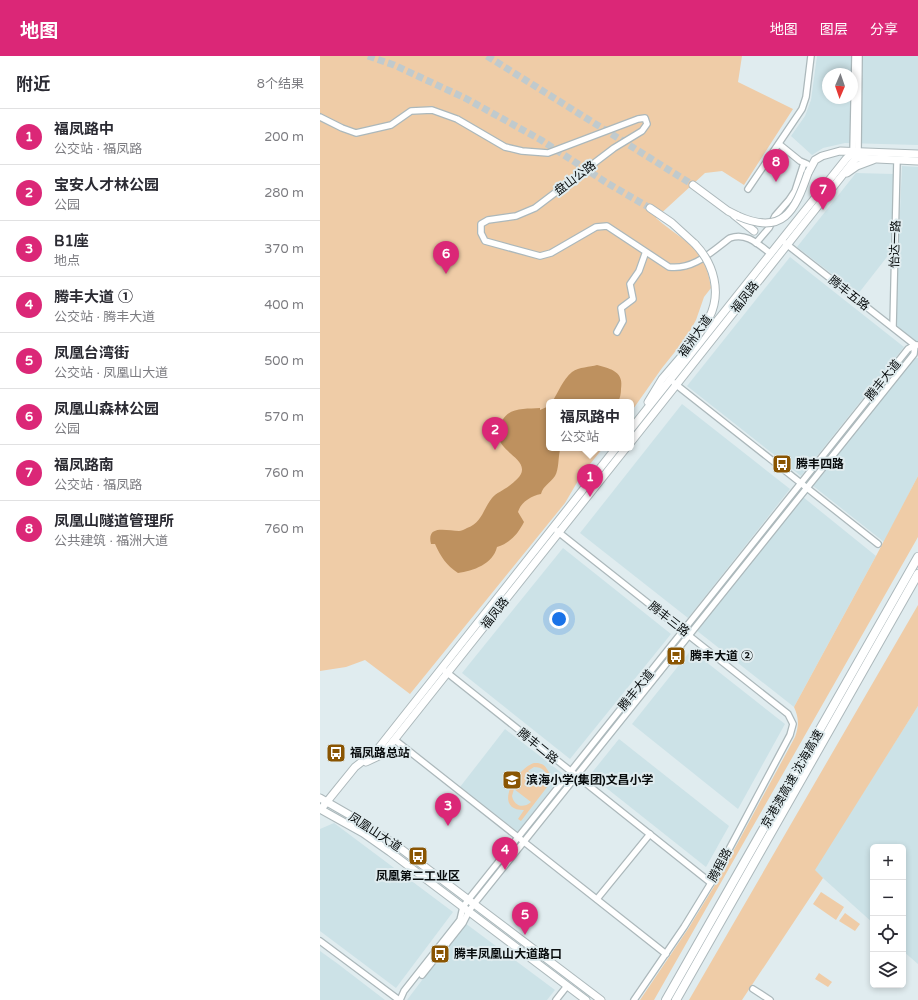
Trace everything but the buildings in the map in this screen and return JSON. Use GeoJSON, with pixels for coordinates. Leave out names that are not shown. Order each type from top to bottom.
{"type":"FeatureCollection","features":[{"type":"Feature","properties":{"kind":"highway","name":"京港澳高速 沈海高速"},"geometry":{"type":"LineString","coordinates":[[666,1000],[918,557]]}},
{"type":"Feature","properties":{"kind":"highway","name":"京港澳高速 沈海高速"},"geometry":{"type":"LineString","coordinates":[[676,1000],[918,574]]}},
{"type":"Feature","properties":{"kind":"main road"},"geometry":{"type":"LineString","coordinates":[[728,211],[759,223],[774,222],[783,218],[796,205],[808,168],[815,160],[822,156],[840,151],[880,159],[918,161]]}},
{"type":"Feature","properties":{"kind":"main road"},"geometry":{"type":"LineString","coordinates":[[855,154],[918,154]]}},
{"type":"Feature","properties":{"kind":"main road","name":"福凤路"},"geometry":{"type":"LineString","coordinates":[[634,438],[770,253],[784,242],[840,178],[855,154]]}},
{"type":"Feature","properties":{"kind":"main road","name":"福凤路"},"geometry":{"type":"LineString","coordinates":[[634,425],[673,383],[784,242],[846,159],[855,154]]}},
{"type":"Feature","properties":{"kind":"main road"},"geometry":{"type":"LineString","coordinates":[[840,178],[857,166],[880,159]]}},
{"type":"Feature","properties":{"kind":"main road"},"geometry":{"type":"LineString","coordinates":[[693,185],[754,231]]}},
{"type":"Feature","properties":{"kind":"main road","name":"福洲大道"},"geometry":{"type":"LineString","coordinates":[[646,411],[652,396],[662,379],[686,351],[710,318],[716,296],[714,278],[710,265],[696,244],[672,223],[650,208]]}},
{"type":"Feature","properties":{"kind":"main road","name":"福凤路"},"geometry":{"type":"LineString","coordinates":[[602,473],[614,451]]}},
{"type":"Feature","properties":{"kind":"main road","name":"福凤路"},"geometry":{"type":"LineString","coordinates":[[321,809],[355,767],[377,750],[444,671],[602,473],[623,451]]}},
{"type":"Feature","properties":{"kind":"main road","name":"福凤路"},"geometry":{"type":"LineString","coordinates":[[355,767],[383,754],[395,740],[444,671]]}},
{"type":"Feature","properties":{"kind":"main road","name":"凤凰山大道"},"geometry":{"type":"LineString","coordinates":[[320,798],[396,845],[601,1000]]}},
{"type":"Feature","properties":{"kind":"main road","name":"凤凰山大道"},"geometry":{"type":"LineString","coordinates":[[321,809],[386,849],[586,1000]]}},
{"type":"Feature","properties":{"kind":"street"},"geometry":{"type":"LineString","coordinates":[[748,190],[802,109],[806,97],[811,56]]}},
{"type":"Feature","properties":{"kind":"street"},"geometry":{"type":"LineString","coordinates":[[855,56],[855,154]]}},
{"type":"Feature","properties":{"kind":"street"},"geometry":{"type":"LineString","coordinates":[[855,154],[860,56]]}},
{"type":"Feature","properties":{"kind":"street","name":"盘山公路"},"geometry":{"type":"LineString","coordinates":[[320,117],[356,133],[391,125],[411,111],[432,110],[457,120],[505,148],[548,153],[638,118],[645,118],[647,124],[642,130],[614,148],[535,208],[516,216],[488,220],[481,224],[481,233],[485,241],[540,256],[551,253],[596,227],[607,226],[669,267],[678,268],[691,265],[733,237],[745,236],[770,253]]}},
{"type":"Feature","properties":{"kind":"street"},"geometry":{"type":"LineString","coordinates":[[756,243],[769,228],[775,216],[789,200],[808,168],[779,144]]}},
{"type":"Feature","properties":{"kind":"street","name":"怡达一路"},"geometry":{"type":"LineString","coordinates":[[892,327],[897,160]]}},
{"type":"Feature","properties":{"kind":"street","name":"腾丰五路"},"geometry":{"type":"LineString","coordinates":[[784,242],[917,345]]}},
{"type":"Feature","properties":{"kind":"street"},"geometry":{"type":"LineString","coordinates":[[617,332],[623,322],[621,308],[633,299],[630,284],[639,271],[645,254]]}},
{"type":"Feature","properties":{"kind":"street","name":"腾丰大道"},"geometry":{"type":"LineString","coordinates":[[399,1000],[404,991],[460,920],[466,909],[518,837],[908,349],[917,345]]}},
{"type":"Feature","properties":{"kind":"street","name":"腾丰大道"},"geometry":{"type":"LineString","coordinates":[[471,902],[524,842],[577,776],[914,354],[917,345]]}},
{"type":"Feature","properties":{"kind":"street"},"geometry":{"type":"LineString","coordinates":[[673,383],[878,544]]}},
{"type":"Feature","properties":{"kind":"street","name":"腾丰三路"},"geometry":{"type":"LineString","coordinates":[[556,530],[788,714],[793,724]]}},
{"type":"Feature","properties":{"kind":"street","name":"腾丰二路"},"geometry":{"type":"LineString","coordinates":[[444,671],[711,883]]}},
{"type":"Feature","properties":{"kind":"street","name":"腾程路"},"geometry":{"type":"LineString","coordinates":[[634,1000],[666,954],[711,883],[790,735],[793,724]]}},
{"type":"Feature","properties":{"kind":"street"},"geometry":{"type":"LineString","coordinates":[[395,740],[666,954]]}},
{"type":"Feature","properties":{"kind":"street"},"geometry":{"type":"LineString","coordinates":[[597,899],[650,834]]}},
{"type":"Feature","properties":{"kind":"street"},"geometry":{"type":"LineString","coordinates":[[320,941],[399,1000]]}},
{"type":"Feature","properties":{"kind":"street"},"geometry":{"type":"LineString","coordinates":[[556,1000],[567,986]]}},
{"type":"Feature","properties":{"kind":"street"},"geometry":{"type":"LineString","coordinates":[[753,989],[770,1000]]}},
{"type":"Feature","properties":{"kind":"shaded area"},"geometry":{"type":"Polygon","coordinates":[[[320,56],[742,56],[738,82],[793,109],[744,185],[722,171],[705,173],[656,218],[692,246],[704,262],[708,274],[711,288],[704,297],[696,320],[686,338],[662,368],[634,408],[634,399],[546,399],[546,451],[601,451],[582,474],[565,503],[410,694],[365,660],[346,667],[320,671],[320,56]]]}},
{"type":"Feature","properties":{"kind":"shaded area"},"geometry":{"type":"Polygon","coordinates":[[[817,56],[918,56],[918,145],[845,143],[823,148],[812,155],[791,136],[805,116],[811,100],[817,56]]]}},
{"type":"Feature","properties":{"kind":"shaded area"},"geometry":{"type":"Polygon","coordinates":[[[902,166],[918,167],[918,342],[895,326],[902,166]]]}},
{"type":"Feature","properties":{"kind":"shaded area"},"geometry":{"type":"Polygon","coordinates":[[[856,173],[894,174],[890,253],[858,294],[797,247],[856,173]]]}},
{"type":"Feature","properties":{"kind":"shaded area"},"geometry":{"type":"Polygon","coordinates":[[[790,257],[904,347],[801,476],[687,386],[790,257]]]}},
{"type":"Feature","properties":{"kind":"shaded area"},"geometry":{"type":"Polygon","coordinates":[[[914,358],[918,358],[918,476],[884,542],[812,485],[914,358]]]}},
{"type":"Feature","properties":{"kind":"shaded area"},"geometry":{"type":"Polygon","coordinates":[[[597,365],[616,372],[621,379],[621,394],[619,399],[554,399],[563,382],[569,375],[575,370],[597,365]]]}},
{"type":"Feature","properties":{"kind":"shaded area"},"geometry":{"type":"Polygon","coordinates":[[[682,404],[790,489],[688,618],[580,533],[682,404]]]}},
{"type":"Feature","properties":{"kind":"shaded area"},"geometry":{"type":"Polygon","coordinates":[[[546,407],[546,451],[560,451],[555,476],[541,494],[530,498],[521,505],[518,512],[524,522],[513,538],[497,547],[495,553],[482,566],[458,573],[444,560],[435,544],[431,544],[430,538],[432,534],[434,531],[439,530],[460,531],[472,526],[479,519],[494,496],[517,479],[522,472],[521,464],[506,450],[499,438],[498,430],[505,416],[513,411],[540,408],[540,410],[546,407]]]}},
{"type":"Feature","properties":{"kind":"shaded area"},"geometry":{"type":"Polygon","coordinates":[[[918,476],[918,537],[654,1000],[640,1000],[688,929],[715,885],[795,737],[798,722],[794,707],[918,476]]]}},
{"type":"Feature","properties":{"kind":"shaded area"},"geometry":{"type":"Polygon","coordinates":[[[803,497],[876,556],[794,707],[696,630],[803,497]]]}},
{"type":"Feature","properties":{"kind":"shaded area"},"geometry":{"type":"Polygon","coordinates":[[[563,548],[671,634],[570,759],[462,673],[563,548]]]}},
{"type":"Feature","properties":{"kind":"shaded area"},"geometry":{"type":"Polygon","coordinates":[[[918,605],[918,706],[815,870],[823,878],[742,1000],[689,1000],[918,605]]]}},
{"type":"Feature","properties":{"kind":"shaded area"},"geometry":{"type":"Polygon","coordinates":[[[691,650],[785,724],[738,809],[632,724],[691,650]]]}},
{"type":"Feature","properties":{"kind":"shaded area"},"geometry":{"type":"Polygon","coordinates":[[[918,706],[918,964],[906,954],[906,844],[870,844],[870,920],[814,870],[918,706]]]}},
{"type":"Feature","properties":{"kind":"shaded area","name":"滨海小学(集团)文昌小学"},"geometry":{"type":"Polygon","coordinates":[[[505,729],[563,774],[518,832],[460,787],[505,729]]]}},
{"type":"Feature","properties":{"kind":"shaded area"},"geometry":{"type":"Polygon","coordinates":[[[619,739],[729,826],[706,867],[590,775],[619,739]]]}},
{"type":"Feature","properties":{"kind":"shaded area"},"geometry":{"type":"Polygon","coordinates":[[[534,763],[542,764],[554,778],[521,821],[518,819],[524,810],[514,808],[509,803],[508,796],[510,788],[515,780],[527,766],[534,763]],[[534,767],[528,771],[545,784],[547,778],[545,772],[541,768],[534,767]],[[514,789],[512,796],[517,804],[522,806],[531,802],[514,789]]]}},
{"type":"Feature","properties":{"kind":"shaded area"},"geometry":{"type":"Polygon","coordinates":[[[334,823],[453,912],[396,988],[320,931],[320,829],[334,823]]]}},
{"type":"Feature","properties":{"kind":"shaded area"},"geometry":{"type":"Polygon","coordinates":[[[821,892],[844,907],[836,920],[813,904],[821,892]]]}},
{"type":"Feature","properties":{"kind":"shaded area"},"geometry":{"type":"Polygon","coordinates":[[[845,913],[860,924],[855,931],[839,921],[845,913]]]}},
{"type":"Feature","properties":{"kind":"shaded area"},"geometry":{"type":"Polygon","coordinates":[[[465,923],[555,990],[547,1000],[407,1000],[465,923]]]}},
{"type":"Feature","properties":{"kind":"shaded area"},"geometry":{"type":"Polygon","coordinates":[[[320,951],[338,964],[385,1000],[320,1000],[320,951]]]}},
{"type":"Feature","properties":{"kind":"shaded area"},"geometry":{"type":"Polygon","coordinates":[[[819,973],[832,982],[828,987],[815,979],[819,973]]]}},
{"type":"Feature","properties":{"kind":"tunnel"},"geometry":{"type":"LineString","coordinates":[[368,56],[394,65],[465,98],[541,140],[607,183],[650,208]]}},
{"type":"Feature","properties":{"kind":"tunnel"},"geometry":{"type":"LineString","coordinates":[[487,56],[693,185]]}},
{"type":"Feature","properties":{"kind":"place","name":"凤凰山隧道管理所"},"geometry":{"type":"Point","coordinates":[776,182]}},
{"type":"Feature","properties":{"kind":"place","name":"福凤路南"},"geometry":{"type":"Point","coordinates":[823,210]}},
{"type":"Feature","properties":{"kind":"place","name":"凤凰山森林公园"},"geometry":{"type":"Point","coordinates":[446,274]}},
{"type":"Feature","properties":{"kind":"place","name":"宝安人才林公园"},"geometry":{"type":"Point","coordinates":[495,450]}},
{"type":"Feature","properties":{"kind":"place","name":"腾丰四路"},"geometry":{"type":"Point","coordinates":[782,464]}},
{"type":"Feature","properties":{"kind":"place","name":"福凤路中"},"geometry":{"type":"Point","coordinates":[590,497]}},
{"type":"Feature","properties":{"kind":"place","name":"腾丰大道 ②"},"geometry":{"type":"Point","coordinates":[676,656]}},
{"type":"Feature","properties":{"kind":"place","name":"福凤路总站"},"geometry":{"type":"Point","coordinates":[336,753]}},
{"type":"Feature","properties":{"kind":"place","name":"滨海小学(集团)文昌小学"},"geometry":{"type":"Point","coordinates":[512,780]}},
{"type":"Feature","properties":{"kind":"place","name":"B1座"},"geometry":{"type":"Point","coordinates":[448,826]}},
{"type":"Feature","properties":{"kind":"place","name":"凤凰第二工业区"},"geometry":{"type":"Point","coordinates":[418,856]}},
{"type":"Feature","properties":{"kind":"place","name":"腾丰大道 ①"},"geometry":{"type":"Point","coordinates":[505,870]}},
{"type":"Feature","properties":{"kind":"place","name":"凤凰台湾街"},"geometry":{"type":"Point","coordinates":[525,935]}},
{"type":"Feature","properties":{"kind":"place","name":"腾丰凤凰山大道路口"},"geometry":{"type":"Point","coordinates":[440,954]}}]}
